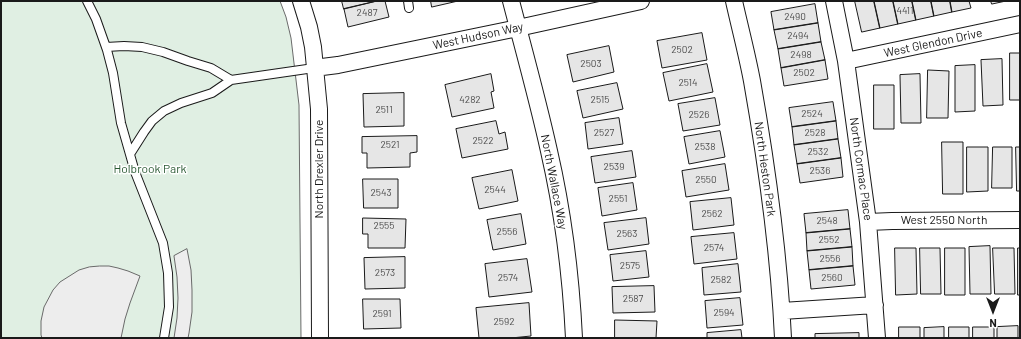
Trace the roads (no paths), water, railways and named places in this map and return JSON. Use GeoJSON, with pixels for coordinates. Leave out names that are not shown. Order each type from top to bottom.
{"type":"FeatureCollection","features":[{"type":"Feature","properties":{"kind":"street","name":"North Drexler Drive"},"geometry":{"type":"LineString","coordinates":[[301,1],[309,27],[313,48],[314,68],[318,91],[320,338]]}},
{"type":"Feature","properties":{"kind":"street","name":"North Wallace Way"},"geometry":{"type":"LineString","coordinates":[[511,1],[549,152],[561,212],[568,264],[574,338]]}},
{"type":"Feature","properties":{"kind":"street","name":"West Hudson Way"},"geometry":{"type":"LineString","coordinates":[[314,68],[338,65],[641,1]]}},
{"type":"Feature","properties":{"kind":"street","name":"North Heston Park"},"geometry":{"type":"LineString","coordinates":[[734,1],[752,80],[767,169],[782,311],[783,338]]}},
{"type":"Feature","properties":{"kind":"street","name":"North Cormac Place"},"geometry":{"type":"LineString","coordinates":[[834,1],[846,61],[868,222],[877,338]]}},
{"type":"Feature","properties":{"kind":"street","name":"West Glendon Drive"},"geometry":{"type":"LineString","coordinates":[[846,61],[1020,24]]}},
{"type":"Feature","properties":{"kind":"street","name":"West 2550 North"},"geometry":{"type":"LineString","coordinates":[[868,222],[892,220],[1020,220]]}},
{"type":"Feature","properties":{"kind":"street"},"geometry":{"type":"LineString","coordinates":[[782,311],[874,305]]}},
{"type":"Feature","properties":{"kind":"lane"},"geometry":{"type":"LineString","coordinates":[[87,1],[96,19],[106,47],[113,73],[121,124],[135,172],[163,242],[168,273],[168,307],[164,338]]}},
{"type":"Feature","properties":{"kind":"lane"},"geometry":{"type":"LineString","coordinates":[[106,47],[142,47],[163,52],[211,68],[231,80]]}},
{"type":"Feature","properties":{"kind":"lane"},"geometry":{"type":"LineString","coordinates":[[130,154],[152,121],[164,111],[181,103],[212,93],[231,80],[314,68]]}},
{"type":"Feature","properties":{"kind":"park label","name":"Holbrook Park"},"geometry":{"type":"Point","coordinates":[150,169]}}]}
